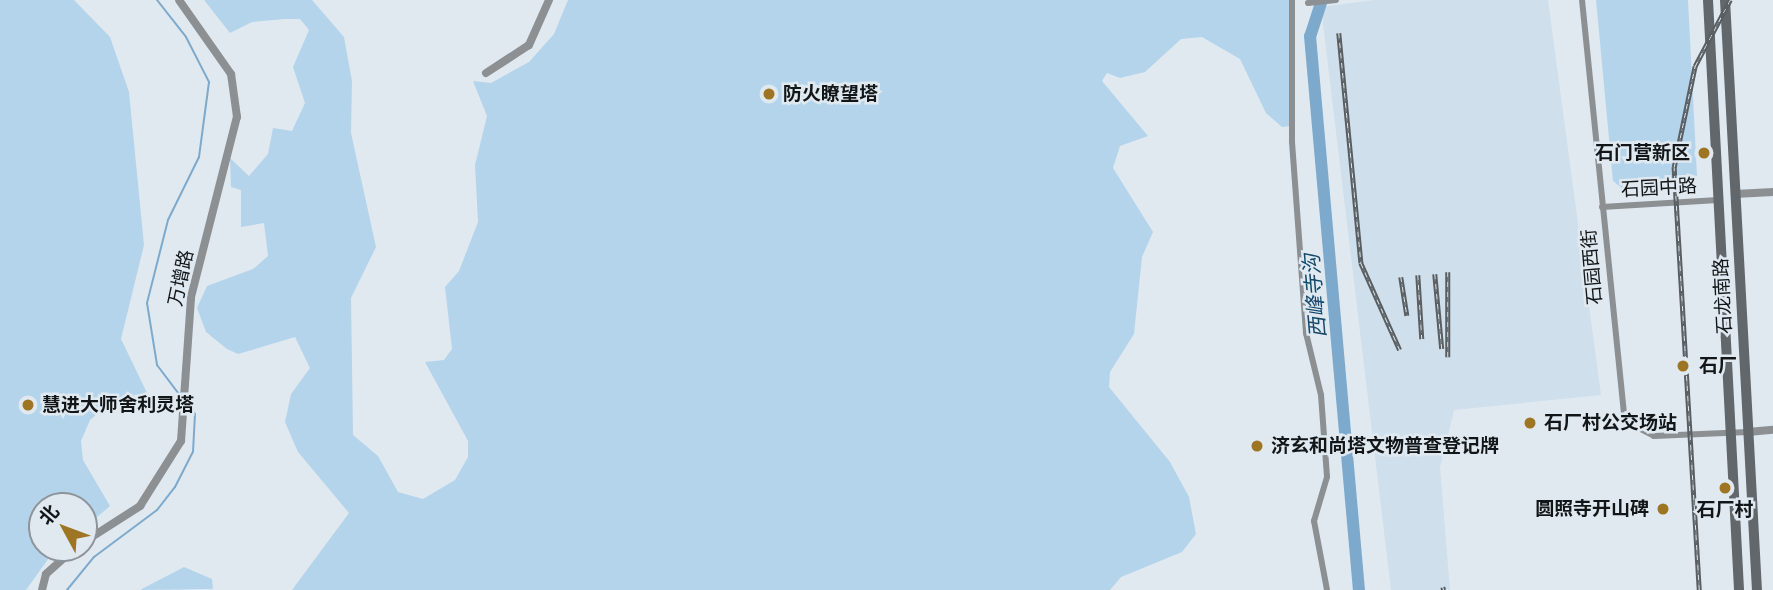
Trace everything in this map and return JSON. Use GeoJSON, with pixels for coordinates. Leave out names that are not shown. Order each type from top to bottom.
{"type":"FeatureCollection","features":[{"type":"Feature","properties":{"kind":"main road","name":"石龙南路"},"geometry":{"type":"LineString","coordinates":[[1708,0],[1739,590]]}},
{"type":"Feature","properties":{"kind":"main road","name":"石龙南路"},"geometry":{"type":"LineString","coordinates":[[1725,0],[1756,590]]}},
{"type":"Feature","properties":{"kind":"street","name":"万增路"},"geometry":{"type":"LineString","coordinates":[[98,532],[155,489],[181,442],[191,296],[237,117],[231,74],[179,0]]}},
{"type":"Feature","properties":{"kind":"street"},"geometry":{"type":"LineString","coordinates":[[486,73],[529,46],[549,0]]}},
{"type":"Feature","properties":{"kind":"street"},"geometry":{"type":"LineString","coordinates":[[1292,0],[1292,142],[1306,333],[1321,395],[1327,477],[1314,521],[1327,590]]}},
{"type":"Feature","properties":{"kind":"street"},"geometry":{"type":"LineString","coordinates":[[1308,3],[1336,0]]}},
{"type":"Feature","properties":{"kind":"street","name":"石园西街"},"geometry":{"type":"LineString","coordinates":[[1582,0],[1625,421],[1654,436],[1731,430]]}},
{"type":"Feature","properties":{"kind":"street"},"geometry":{"type":"LineString","coordinates":[[1735,194],[1773,192]]}},
{"type":"Feature","properties":{"kind":"street","name":"石园中路"},"geometry":{"type":"LineString","coordinates":[[1602,207],[1718,200]]}},
{"type":"Feature","properties":{"kind":"street"},"geometry":{"type":"LineString","coordinates":[[1731,430],[1773,430]]}},
{"type":"Feature","properties":{"kind":"street"},"geometry":{"type":"LineString","coordinates":[[42,590],[46,574],[59,562]]}},
{"type":"Feature","properties":{"kind":"shaded area"},"geometry":{"type":"Polygon","coordinates":[[[0,0],[74,0],[110,37],[129,92],[144,245],[121,339],[149,397],[135,406],[104,408],[90,420],[81,441],[83,460],[110,506],[98,516],[98,492],[28,492],[28,562],[46,562],[26,590],[0,590],[0,0]]]}},
{"type":"Feature","properties":{"kind":"shaded area"},"geometry":{"type":"Polygon","coordinates":[[[204,0],[312,0],[344,37],[352,81],[351,133],[376,247],[351,298],[353,435],[378,456],[398,492],[423,499],[455,480],[468,457],[468,441],[425,362],[444,360],[452,349],[445,287],[459,271],[478,222],[475,165],[487,116],[473,81],[491,83],[529,62],[554,34],[568,0],[1289,0],[1292,126],[1282,127],[1266,113],[1240,59],[1202,37],[1181,39],[1145,72],[1120,78],[1107,73],[1102,81],[1148,136],[1120,146],[1113,168],[1153,232],[1142,257],[1134,334],[1110,372],[1109,387],[1170,462],[1189,497],[1196,534],[1182,552],[1121,577],[1110,590],[292,590],[349,513],[298,452],[285,422],[291,394],[310,368],[295,337],[238,354],[227,349],[206,332],[197,308],[207,286],[253,269],[268,256],[264,223],[241,227],[241,190],[231,187],[230,158],[249,176],[268,154],[273,128],[292,131],[305,103],[293,67],[309,30],[300,19],[285,19],[252,22],[230,33],[204,0]]]}},
{"type":"Feature","properties":{"kind":"shaded area"},"geometry":{"type":"Polygon","coordinates":[[[1374,0],[1548,0],[1601,395],[1454,410],[1440,467],[1450,590],[1391,590],[1321,7],[1374,0]]]}},
{"type":"Feature","properties":{"kind":"shaded area"},"geometry":{"type":"Polygon","coordinates":[[[1596,0],[1688,0],[1697,176],[1683,190],[1623,189],[1613,181],[1596,0]]]}},
{"type":"Feature","properties":{"kind":"shaded area"},"geometry":{"type":"Polygon","coordinates":[[[184,567],[212,579],[213,589],[140,590],[184,567]]]}},
{"type":"Feature","properties":{"kind":"waterway"},"geometry":{"type":"LineString","coordinates":[[157,0],[186,37],[209,82],[199,157],[168,220],[147,303],[157,365],[181,397]]}},
{"type":"Feature","properties":{"kind":"waterway","name":"西峰寺沟"},"geometry":{"type":"LineString","coordinates":[[1322,0],[1310,36],[1359,590]]}},
{"type":"Feature","properties":{"kind":"waterway"},"geometry":{"type":"LineString","coordinates":[[67,590],[94,557],[157,510],[175,487],[193,452],[195,414],[188,404]]}},
{"type":"Feature","properties":{"kind":"railway"},"geometry":{"type":"LineString","coordinates":[[1699,590],[1674,167],[1695,66],[1730,0]]}},
{"type":"Feature","properties":{"kind":"railway"},"geometry":{"type":"LineString","coordinates":[[1339,33],[1361,263],[1400,350]]}},
{"type":"Feature","properties":{"kind":"railway"},"geometry":{"type":"LineString","coordinates":[[1448,272],[1448,357]]}},
{"type":"Feature","properties":{"kind":"railway"},"geometry":{"type":"LineString","coordinates":[[1435,274],[1442,349]]}},
{"type":"Feature","properties":{"kind":"railway"},"geometry":{"type":"LineString","coordinates":[[1418,275],[1422,339]]}},
{"type":"Feature","properties":{"kind":"railway"},"geometry":{"type":"LineString","coordinates":[[1401,277],[1407,316]]}},
{"type":"Feature","properties":{"kind":"place","name":"防火瞭望塔"},"geometry":{"type":"Point","coordinates":[769,94]}},
{"type":"Feature","properties":{"kind":"place","name":"石门营新区"},"geometry":{"type":"Point","coordinates":[1704,153]}},
{"type":"Feature","properties":{"kind":"place","name":"石厂"},"geometry":{"type":"Point","coordinates":[1683,366]}},
{"type":"Feature","properties":{"kind":"place","name":"慧进大师舍利灵塔"},"geometry":{"type":"Point","coordinates":[28,405]}},
{"type":"Feature","properties":{"kind":"place","name":"石厂村公交场站"},"geometry":{"type":"Point","coordinates":[1530,423]}},
{"type":"Feature","properties":{"kind":"place","name":"济玄和尚塔文物普查登记牌"},"geometry":{"type":"Point","coordinates":[1257,446]}},
{"type":"Feature","properties":{"kind":"place","name":"石厂村"},"geometry":{"type":"Point","coordinates":[1725,488]}},
{"type":"Feature","properties":{"kind":"place","name":"圆照寺开山碑"},"geometry":{"type":"Point","coordinates":[1663,509]}}]}
